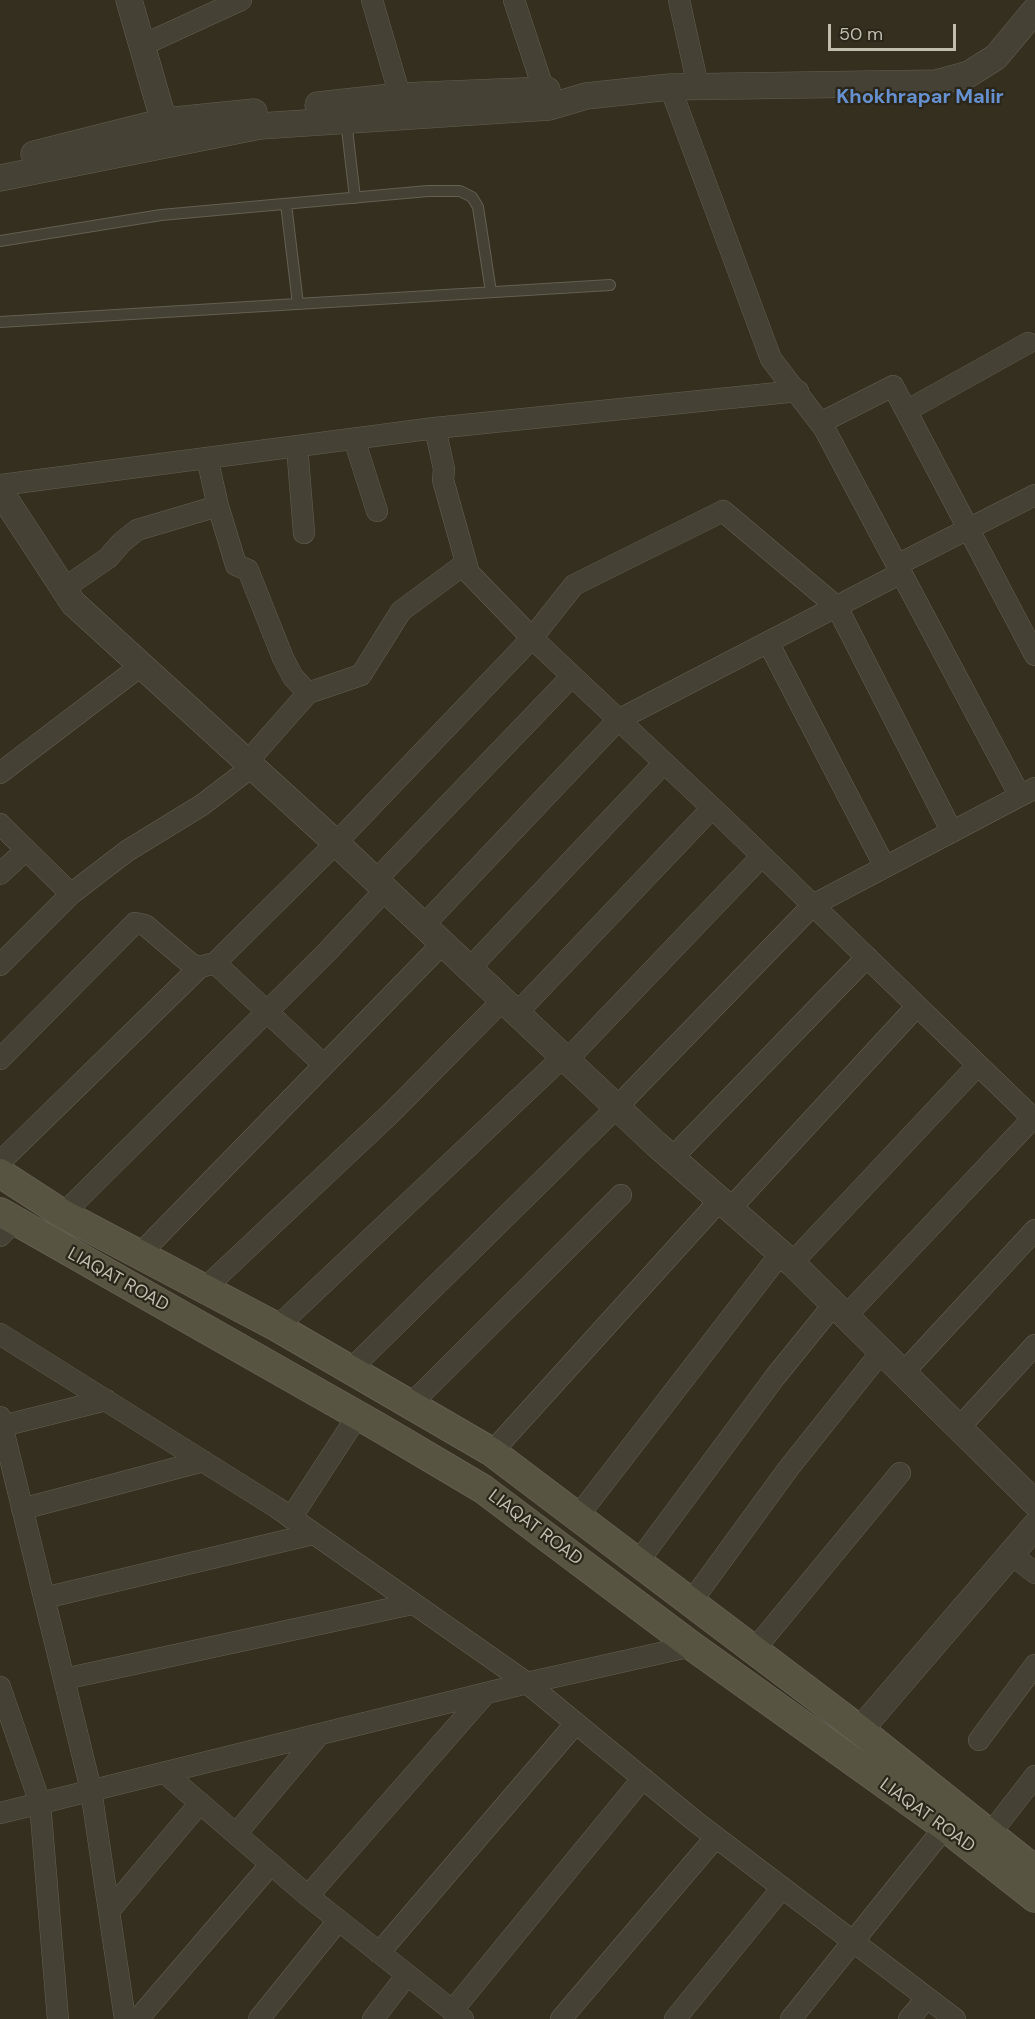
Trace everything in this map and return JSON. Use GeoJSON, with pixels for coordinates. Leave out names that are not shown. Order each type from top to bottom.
{"type":"FeatureCollection","features":[{"type":"Feature","properties":{"kind":"main road"},"geometry":{"type":"LineString","coordinates":[[0,1173],[63,1214],[277,1327],[412,1403],[492,1452],[860,1730],[1035,1870]]}},
{"type":"Feature","properties":{"kind":"main road","name":"LIAQAT ROAD"},"geometry":{"type":"LineString","coordinates":[[5,1223],[358,1415],[483,1489],[692,1647],[945,1827],[1035,1898]]}},
{"type":"Feature","properties":{"kind":"street"},"geometry":{"type":"LineString","coordinates":[[129,0],[167,132]]}},
{"type":"Feature","properties":{"kind":"street"},"geometry":{"type":"LineString","coordinates":[[143,45],[241,0]]}},
{"type":"Feature","properties":{"kind":"street"},"geometry":{"type":"LineString","coordinates":[[372,0],[399,106]]}},
{"type":"Feature","properties":{"kind":"street"},"geometry":{"type":"LineString","coordinates":[[514,0],[547,98]]}},
{"type":"Feature","properties":{"kind":"street"},"geometry":{"type":"LineString","coordinates":[[679,0],[698,86]]}},
{"type":"Feature","properties":{"kind":"street"},"geometry":{"type":"LineString","coordinates":[[0,162],[167,132],[399,106],[586,96],[670,87],[936,82],[969,74],[996,57],[1035,10]]}},
{"type":"Feature","properties":{"kind":"street"},"geometry":{"type":"LineString","coordinates":[[351,1369],[617,1107],[813,905],[1028,792],[899,569],[820,423],[798,391],[771,359],[670,87]]}},
{"type":"Feature","properties":{"kind":"street"},"geometry":{"type":"LineString","coordinates":[[0,178],[167,132],[346,119],[399,106]]}},
{"type":"Feature","properties":{"kind":"street"},"geometry":{"type":"LineString","coordinates":[[906,411],[1028,343]]}},
{"type":"Feature","properties":{"kind":"street"},"geometry":{"type":"LineString","coordinates":[[820,423],[893,386],[1035,655]]}},
{"type":"Feature","properties":{"kind":"street"},"geometry":{"type":"LineString","coordinates":[[0,485],[435,428],[798,391]]}},
{"type":"Feature","properties":{"kind":"street"},"geometry":{"type":"LineString","coordinates":[[435,428],[444,469],[443,480],[469,573],[532,638],[1034,1119],[840,1310],[767,1386],[638,1562]]}},
{"type":"Feature","properties":{"kind":"street"},"geometry":{"type":"LineString","coordinates":[[354,439],[377,511]]}},
{"type":"Feature","properties":{"kind":"street"},"geometry":{"type":"LineString","coordinates":[[297,446],[304,532]]}},
{"type":"Feature","properties":{"kind":"street"},"geometry":{"type":"LineString","coordinates":[[207,458],[218,506],[236,566],[248,570],[283,658],[293,677],[308,693]]}},
{"type":"Feature","properties":{"kind":"street"},"geometry":{"type":"LineString","coordinates":[[0,492],[73,603],[381,884],[672,1158],[786,1258],[959,1428],[1032,1494]]}},
{"type":"Feature","properties":{"kind":"street"},"geometry":{"type":"LineString","coordinates":[[424,925],[618,720],[837,607],[968,529],[1035,495]]}},
{"type":"Feature","properties":{"kind":"street"},"geometry":{"type":"LineString","coordinates":[[63,589],[108,558],[137,530],[218,506]]}},
{"type":"Feature","properties":{"kind":"street"},"geometry":{"type":"LineString","coordinates":[[0,1162],[336,843],[532,638],[574,585],[723,511],[837,607],[952,832]]}},
{"type":"Feature","properties":{"kind":"street"},"geometry":{"type":"LineString","coordinates":[[0,965],[71,894],[127,851],[202,804],[251,764],[308,693],[361,675],[401,611],[466,563]]}},
{"type":"Feature","properties":{"kind":"street"},"geometry":{"type":"LineString","coordinates":[[768,642],[885,867]]}},
{"type":"Feature","properties":{"kind":"street"},"geometry":{"type":"LineString","coordinates":[[0,773],[142,665]]}},
{"type":"Feature","properties":{"kind":"street"},"geometry":{"type":"LineString","coordinates":[[63,1214],[326,953],[381,884],[572,676]]}},
{"type":"Feature","properties":{"kind":"street"},"geometry":{"type":"LineString","coordinates":[[470,968],[664,763]]}},
{"type":"Feature","properties":{"kind":"street"},"geometry":{"type":"LineString","coordinates":[[204,1289],[391,1113],[510,1006],[712,808]]}},
{"type":"Feature","properties":{"kind":"street"},"geometry":{"type":"LineString","coordinates":[[0,824],[71,894]]}},
{"type":"Feature","properties":{"kind":"street"},"geometry":{"type":"LineString","coordinates":[[0,874],[26,850]]}},
{"type":"Feature","properties":{"kind":"street"},"geometry":{"type":"LineString","coordinates":[[277,1327],[566,1058],[762,856]]}},
{"type":"Feature","properties":{"kind":"street"},"geometry":{"type":"LineString","coordinates":[[0,1059],[135,923],[145,925],[191,964],[207,965],[267,1011],[324,1065]]}},
{"type":"Feature","properties":{"kind":"street"},"geometry":{"type":"LineString","coordinates":[[140,1254],[442,943]]}},
{"type":"Feature","properties":{"kind":"street"},"geometry":{"type":"LineString","coordinates":[[672,1158],[867,957]]}},
{"type":"Feature","properties":{"kind":"street"},"geometry":{"type":"LineString","coordinates":[[492,1452],[725,1204],[917,1006]]}},
{"type":"Feature","properties":{"kind":"street"},"geometry":{"type":"LineString","coordinates":[[578,1516],[786,1258],[978,1065]]}},
{"type":"Feature","properties":{"kind":"street"},"geometry":{"type":"LineString","coordinates":[[412,1403],[621,1195]]}},
{"type":"Feature","properties":{"kind":"street"},"geometry":{"type":"LineString","coordinates":[[903,1373],[1035,1230]]}},
{"type":"Feature","properties":{"kind":"street"},"geometry":{"type":"LineString","coordinates":[[0,1334],[291,1518],[527,1683],[716,1837],[955,2019]]}},
{"type":"Feature","properties":{"kind":"street"},"geometry":{"type":"LineString","coordinates":[[959,1428],[1035,1345]]}},
{"type":"Feature","properties":{"kind":"street"},"geometry":{"type":"LineString","coordinates":[[691,1602],[788,1469],[882,1351]]}},
{"type":"Feature","properties":{"kind":"street"},"geometry":{"type":"LineString","coordinates":[[106,1400],[1,1422],[91,1790],[125,2019]]}},
{"type":"Feature","properties":{"kind":"street"},"geometry":{"type":"LineString","coordinates":[[291,1518],[358,1415]]}},
{"type":"Feature","properties":{"kind":"street"},"geometry":{"type":"LineString","coordinates":[[22,1509],[202,1461]]}},
{"type":"Feature","properties":{"kind":"street"},"geometry":{"type":"LineString","coordinates":[[754,1650],[900,1473]]}},
{"type":"Feature","properties":{"kind":"street"},"geometry":{"type":"LineString","coordinates":[[860,1730],[1035,1526]]}},
{"type":"Feature","properties":{"kind":"street"},"geometry":{"type":"LineString","coordinates":[[44,1598],[313,1534]]}},
{"type":"Feature","properties":{"kind":"street"},"geometry":{"type":"LineString","coordinates":[[1011,1554],[1035,1573]]}},
{"type":"Feature","properties":{"kind":"street"},"geometry":{"type":"LineString","coordinates":[[64,1679],[412,1604]]}},
{"type":"Feature","properties":{"kind":"street"},"geometry":{"type":"LineString","coordinates":[[0,1813],[527,1683],[692,1647]]}},
{"type":"Feature","properties":{"kind":"street"},"geometry":{"type":"LineString","coordinates":[[979,1740],[1035,1665]]}},
{"type":"Feature","properties":{"kind":"street"},"geometry":{"type":"LineString","coordinates":[[0,1687],[40,1803],[58,2019]]}},
{"type":"Feature","properties":{"kind":"street"},"geometry":{"type":"LineString","coordinates":[[308,1896],[486,1693]]}},
{"type":"Feature","properties":{"kind":"street"},"geometry":{"type":"LineString","coordinates":[[379,1953],[576,1723]]}},
{"type":"Feature","properties":{"kind":"street"},"geometry":{"type":"LineString","coordinates":[[236,1834],[319,1735]]}},
{"type":"Feature","properties":{"kind":"street"},"geometry":{"type":"LineString","coordinates":[[165,1773],[308,1896],[457,2015],[643,1778]]}},
{"type":"Feature","properties":{"kind":"street"},"geometry":{"type":"LineString","coordinates":[[990,1834],[1035,1776]]}},
{"type":"Feature","properties":{"kind":"street"},"geometry":{"type":"LineString","coordinates":[[109,1911],[200,1803]]}},
{"type":"Feature","properties":{"kind":"street"},"geometry":{"type":"LineString","coordinates":[[790,2019],[945,1827]]}},
{"type":"Feature","properties":{"kind":"street"},"geometry":{"type":"LineString","coordinates":[[561,2019],[716,1837]]}},
{"type":"Feature","properties":{"kind":"street"},"geometry":{"type":"LineString","coordinates":[[138,2019],[271,1864]]}},
{"type":"Feature","properties":{"kind":"street"},"geometry":{"type":"LineString","coordinates":[[675,2019],[782,1888]]}},
{"type":"Feature","properties":{"kind":"street"},"geometry":{"type":"LineString","coordinates":[[259,2019],[338,1920]]}},
{"type":"Feature","properties":{"kind":"street"},"geometry":{"type":"LineString","coordinates":[[373,2019],[407,1975]]}},
{"type":"Feature","properties":{"kind":"street"},"geometry":{"type":"LineString","coordinates":[[909,2019],[927,1998]]}},
{"type":"Feature","properties":{"kind":"lane"},"geometry":{"type":"LineString","coordinates":[[346,119],[355,198]]}},
{"type":"Feature","properties":{"kind":"lane"},"geometry":{"type":"LineString","coordinates":[[0,241],[160,215],[460,191],[472,197],[478,207],[491,292]]}},
{"type":"Feature","properties":{"kind":"lane"},"geometry":{"type":"LineString","coordinates":[[286,204],[298,304]]}},
{"type":"Feature","properties":{"kind":"lane"},"geometry":{"type":"LineString","coordinates":[[0,322],[610,285]]}},
{"type":"Feature","properties":{"kind":"district","name":"Khokhrapar Malir"},"geometry":{"type":"Point","coordinates":[920,98]}}]}
